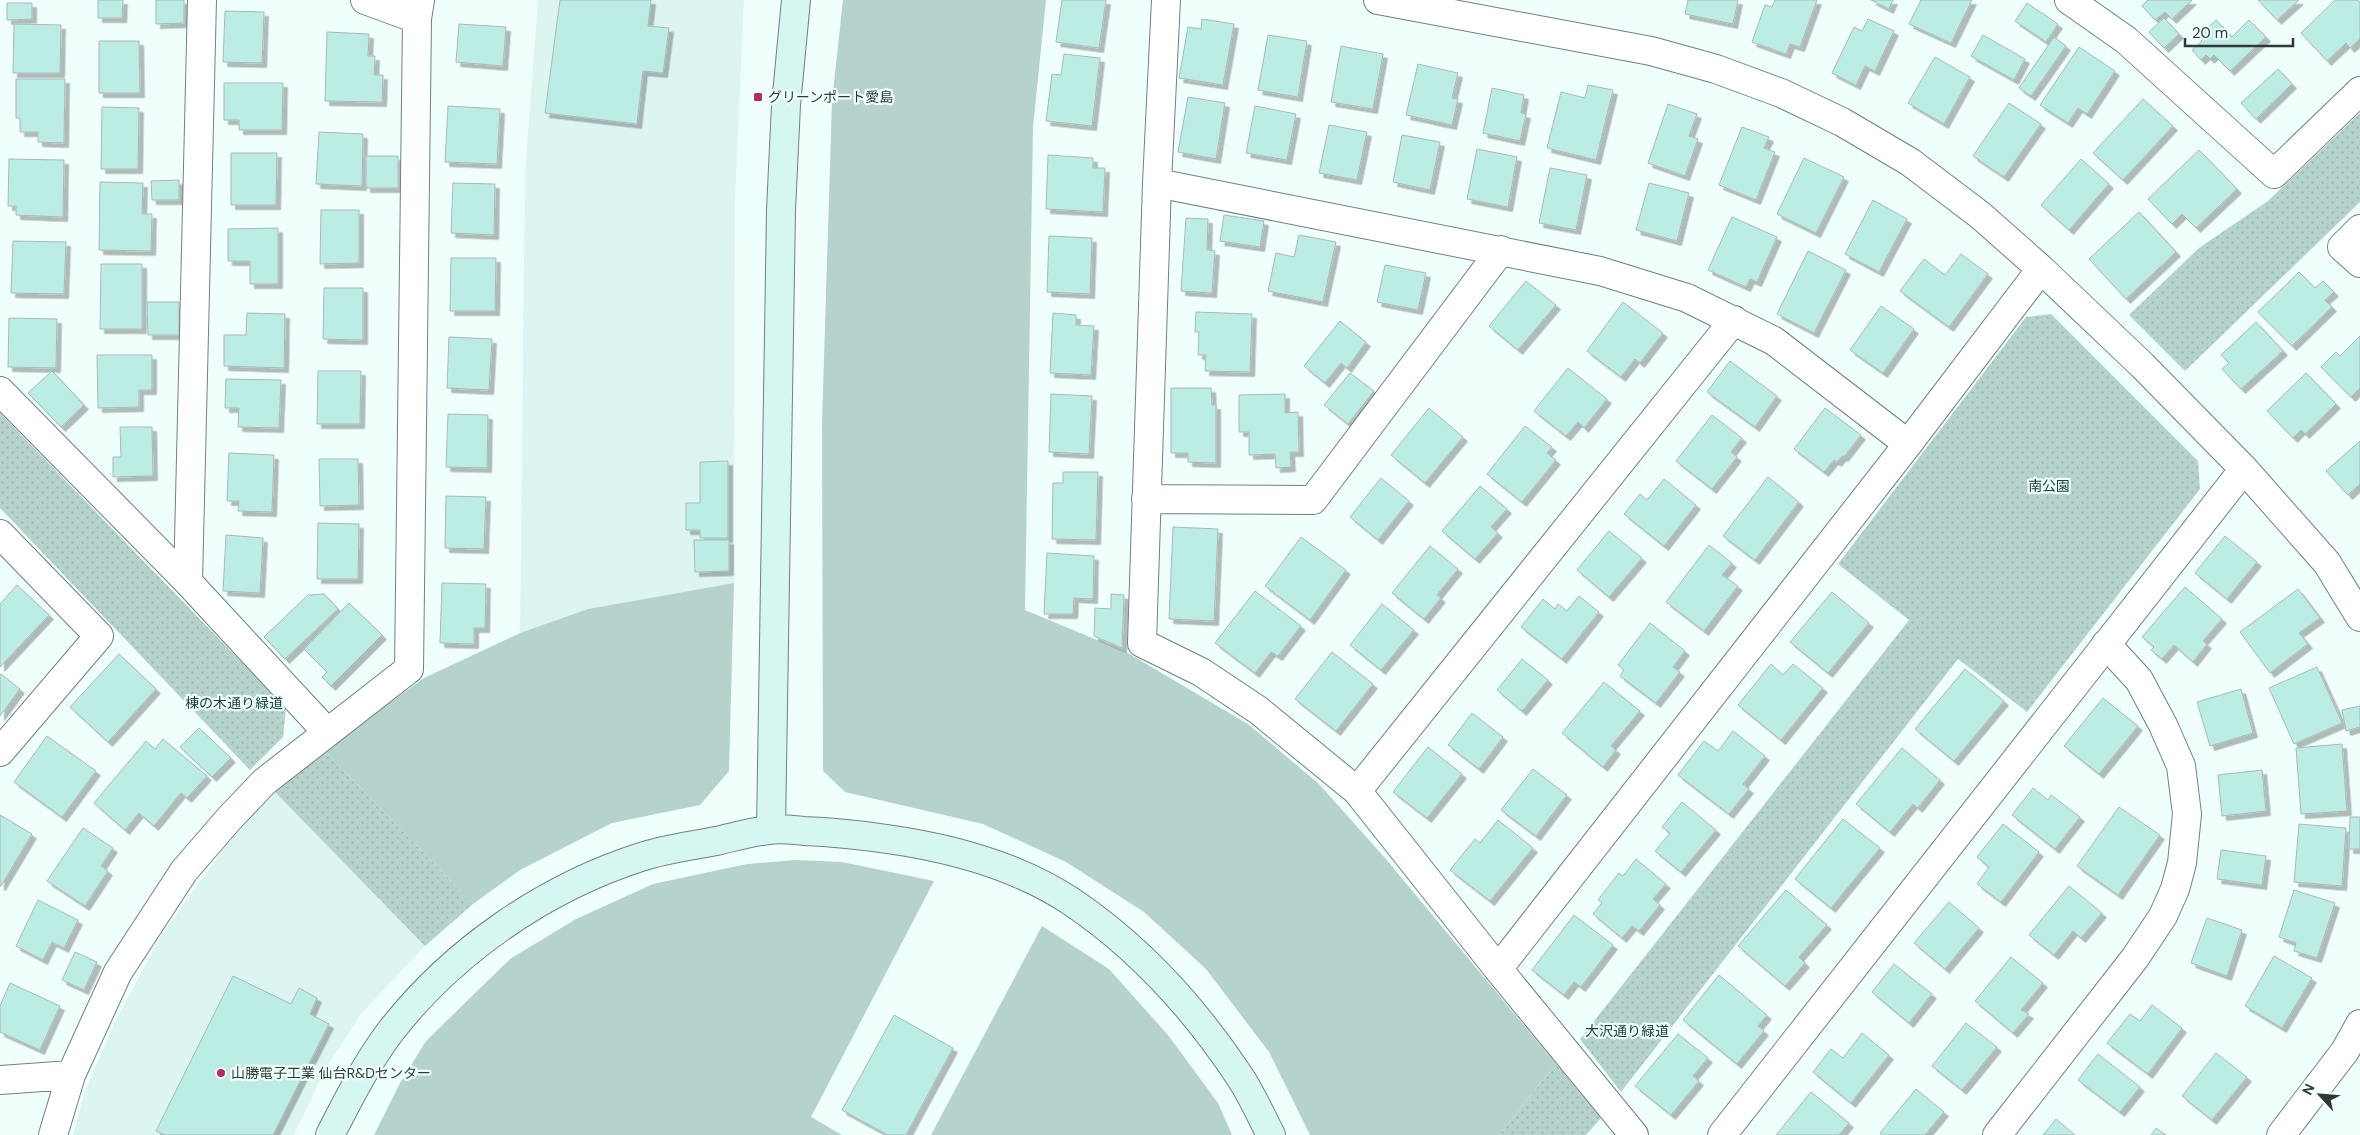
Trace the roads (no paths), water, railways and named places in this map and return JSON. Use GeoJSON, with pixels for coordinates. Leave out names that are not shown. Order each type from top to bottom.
{"type":"FeatureCollection","features":[{"type":"Feature","properties":{"kind":"street"},"geometry":{"type":"LineString","coordinates":[[188,582],[202,0]]}},
{"type":"Feature","properties":{"kind":"street"},"geometry":{"type":"LineString","coordinates":[[53,1135],[71,1075],[118,972],[184,871],[264,782],[409,669],[419,9],[365,0]]}},
{"type":"Feature","properties":{"kind":"street"},"geometry":{"type":"LineString","coordinates":[[771,829],[781,210],[786,105],[796,0]]}},
{"type":"Feature","properties":{"kind":"street"},"geometry":{"type":"LineString","coordinates":[[1166,0],[1157,183],[1142,643],[1201,672],[1258,710],[1357,791],[1498,969],[1634,1135]]}},
{"type":"Feature","properties":{"kind":"street"},"geometry":{"type":"LineString","coordinates":[[1378,0],[1651,51],[1716,69],[1781,92],[1842,122],[1910,162],[1980,215],[2041,269],[2142,365],[2244,469],[2328,563],[2360,618]]}},
{"type":"Feature","properties":{"kind":"street"},"geometry":{"type":"LineString","coordinates":[[2069,0],[2126,40],[2274,174],[2360,91]]}},
{"type":"Feature","properties":{"kind":"street"},"geometry":{"type":"LineString","coordinates":[[1157,183],[1608,272],[1687,298],[1774,341],[1908,444]]}},
{"type":"Feature","properties":{"kind":"street"},"geometry":{"type":"LineString","coordinates":[[2360,229],[2342,247],[2360,263]]}},
{"type":"Feature","properties":{"kind":"street"},"geometry":{"type":"LineString","coordinates":[[1146,499],[1313,500],[1501,250]]}},
{"type":"Feature","properties":{"kind":"street"},"geometry":{"type":"LineString","coordinates":[[1498,969],[1908,444],[2041,269]]}},
{"type":"Feature","properties":{"kind":"street"},"geometry":{"type":"LineString","coordinates":[[1357,791],[1734,320]]}},
{"type":"Feature","properties":{"kind":"street"},"geometry":{"type":"LineString","coordinates":[[0,391],[188,582],[327,732]]}},
{"type":"Feature","properties":{"kind":"street"},"geometry":{"type":"LineString","coordinates":[[1722,1135],[2244,469]]}},
{"type":"Feature","properties":{"kind":"street"},"geometry":{"type":"LineString","coordinates":[[0,534],[100,636],[0,752]]}},
{"type":"Feature","properties":{"kind":"street"},"geometry":{"type":"LineString","coordinates":[[1997,1135],[2135,958],[2163,916],[2175,890],[2182,863],[2187,814],[2181,766],[2163,725],[2139,680],[2106,644]]}},
{"type":"Feature","properties":{"kind":"street"},"geometry":{"type":"LineString","coordinates":[[330,1135],[356,1085],[389,1034],[420,997],[456,962],[496,931],[543,901],[592,876],[642,856],[771,829],[848,833],[908,842],[958,853],[1016,872],[1070,901],[1117,936],[1168,983],[1242,1079],[1271,1135]]}},
{"type":"Feature","properties":{"kind":"street"},"geometry":{"type":"LineString","coordinates":[[2281,1135],[2353,1055],[2360,1024]]}},
{"type":"Feature","properties":{"kind":"street"},"geometry":{"type":"LineString","coordinates":[[0,1080],[71,1075]]}},
{"type":"Feature","properties":{"kind":"place","name":"グリーンポート愛島"},"geometry":{"type":"Point","coordinates":[758,97]}},
{"type":"Feature","properties":{"kind":"place","name":"山勝電子工業 仙台R&Dセンター"},"geometry":{"type":"Point","coordinates":[221,1073]}},
{"type":"Feature","properties":{"kind":"park label","name":"南公園"},"geometry":{"type":"Point","coordinates":[2049,486]}},
{"type":"Feature","properties":{"kind":"park label","name":"棟の木通り緑道"},"geometry":{"type":"Point","coordinates":[234,703]}},
{"type":"Feature","properties":{"kind":"park label","name":"大沢通り緑道"},"geometry":{"type":"Point","coordinates":[1627,1031]}}]}
